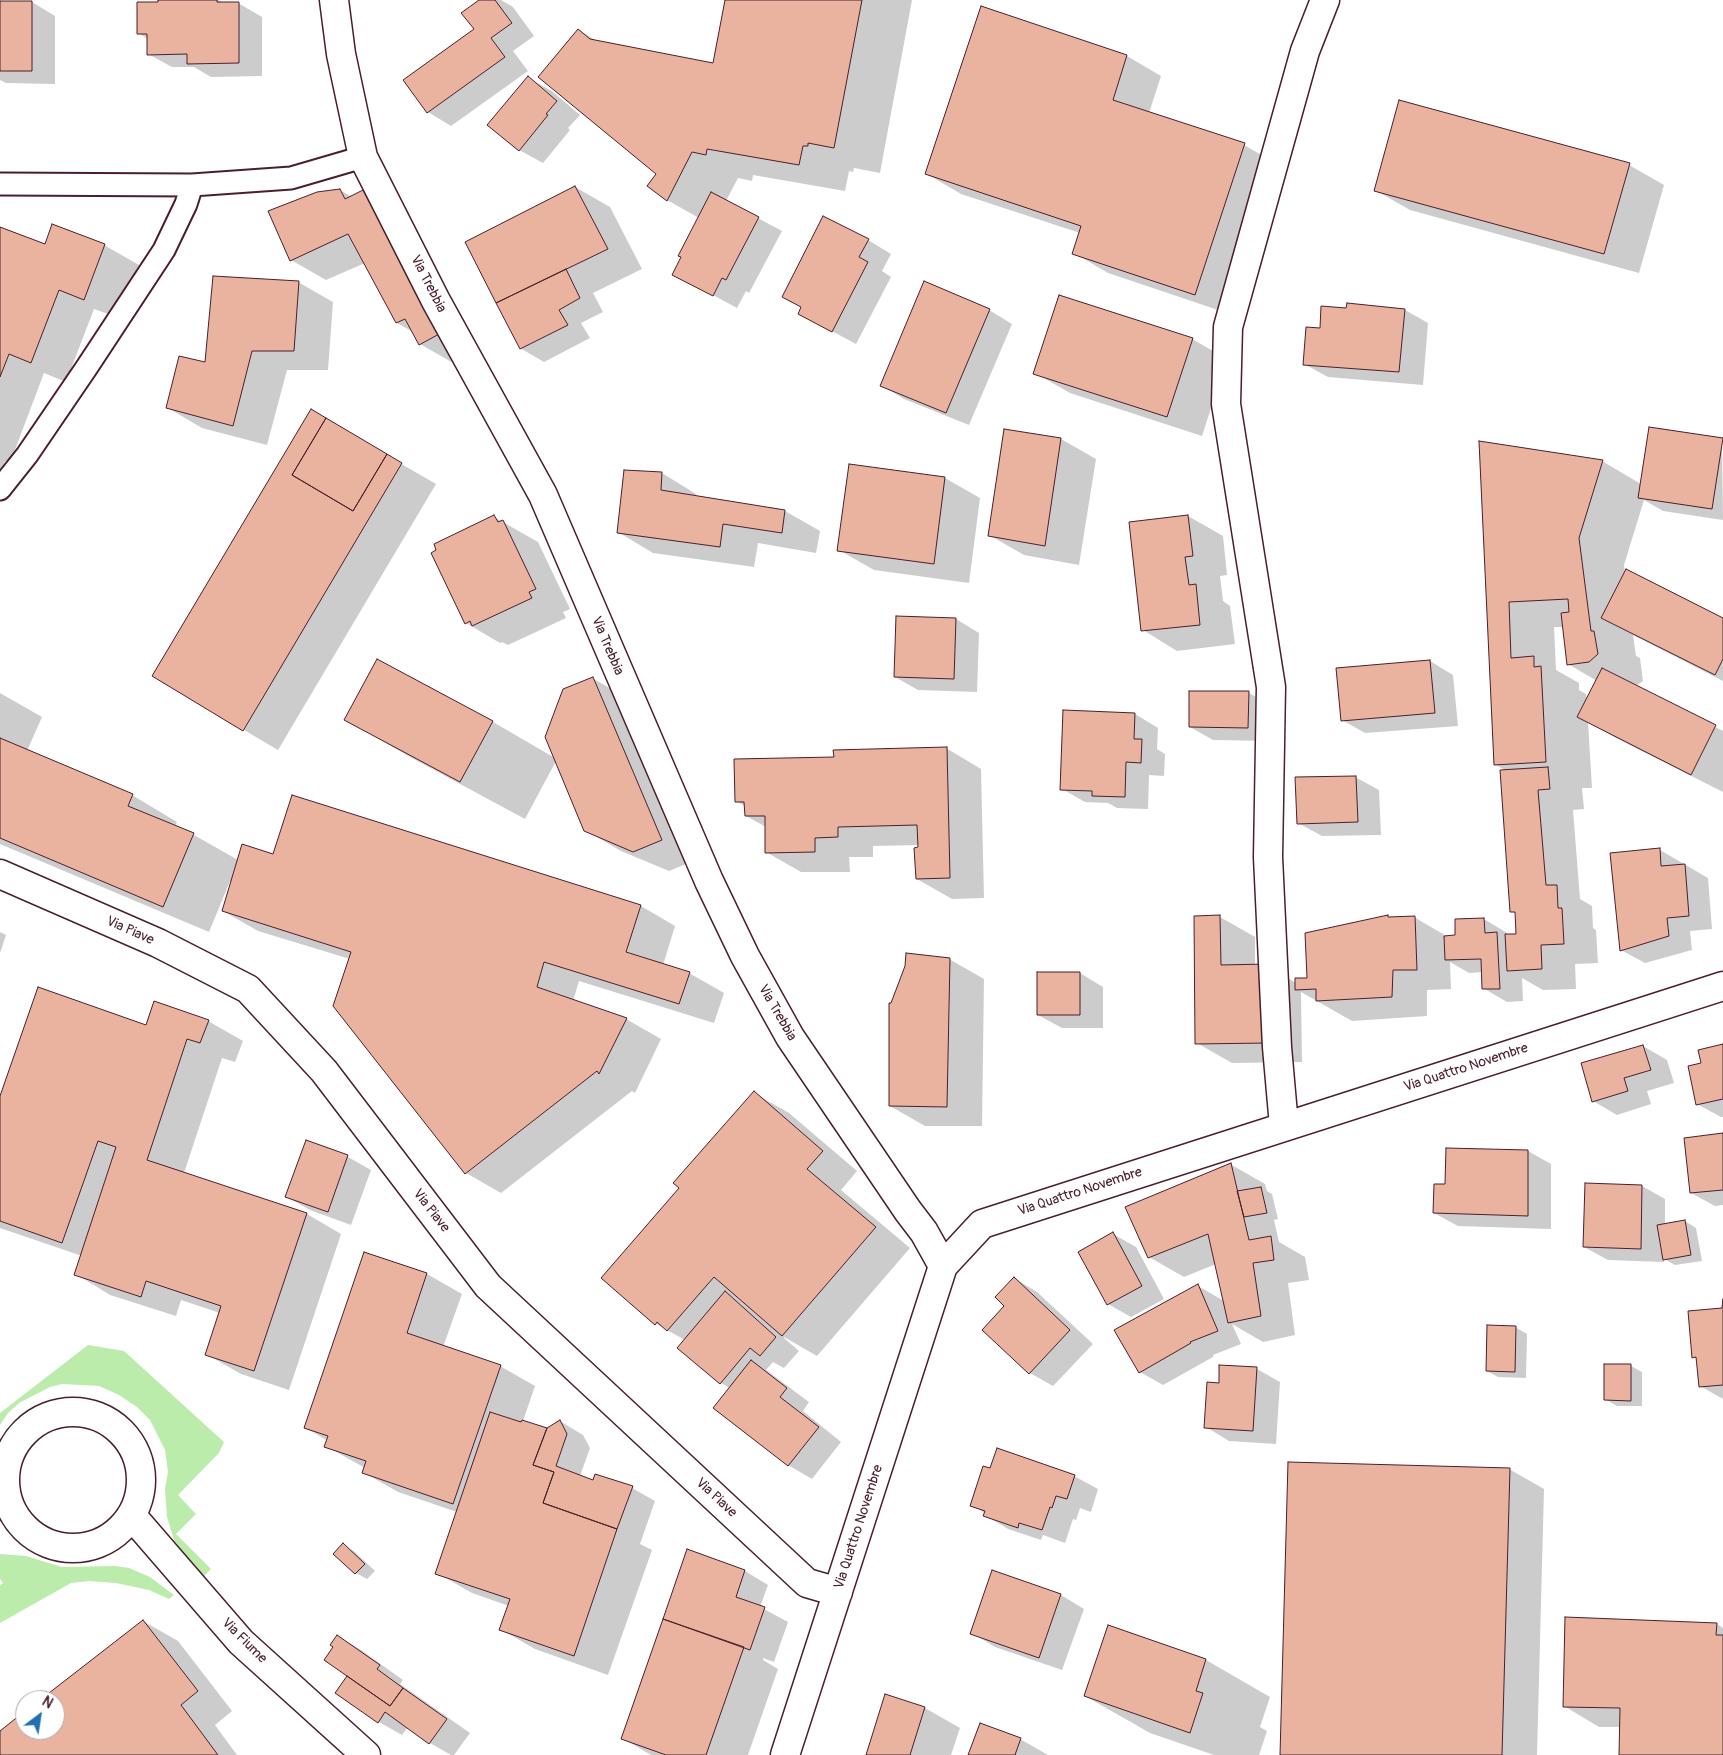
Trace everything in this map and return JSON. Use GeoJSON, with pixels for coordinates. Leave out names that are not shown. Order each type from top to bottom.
{"type":"FeatureCollection","features":[{"type":"Feature","properties":{"kind":"street","name":"Via Trebbia"},"geometry":{"type":"LineString","coordinates":[[334,0],[341,54],[363,157],[436,301],[543,495],[709,881],[745,956],[790,1037],[924,1232],[943,1266]]}},
{"type":"Feature","properties":{"kind":"street"},"geometry":{"type":"LineString","coordinates":[[1284,1126],[1277,1046],[1268,858],[1271,687],[1226,404],[1228,327],[1305,51],[1324,0]]}},
{"type":"Feature","properties":{"kind":"street","name":"Via Piave"},"geometry":{"type":"LineString","coordinates":[[0,874],[158,943],[248,989],[324,1071],[488,1286],[807,1583],[838,1592]]}},
{"type":"Feature","properties":{"kind":"street","name":"Via Quattro Novembre"},"geometry":{"type":"LineString","coordinates":[[785,1755],[943,1266],[982,1224],[1723,986]]}},
{"type":"Feature","properties":{"kind":"street"},"geometry":{"type":"LineString","coordinates":[[81,1411],[109,1421],[129,1439],[140,1464],[142,1488],[132,1516],[113,1536],[89,1547],[57,1547],[6,1519],[3,1490],[5,1469],[13,1445],[32,1425],[57,1412],[81,1411]]}},
{"type":"Feature","properties":{"kind":"street","name":"Via Fiume"},"geometry":{"type":"LineString","coordinates":[[132,1516],[241,1642],[366,1755]]}},
{"type":"Feature","properties":{"kind":"lane"},"geometry":{"type":"LineString","coordinates":[[0,184],[192,185],[291,178],[363,157]]}},
{"type":"Feature","properties":{"kind":"lane"},"geometry":{"type":"LineString","coordinates":[[0,489],[27,455],[82,375],[164,250],[186,204],[192,185]]}},
{"type":"Feature","properties":{"kind":"green space"},"geometry":{"type":"Polygon","coordinates":[[[88,1345],[124,1351],[224,1442],[219,1453],[178,1495],[196,1514],[176,1534],[211,1569],[204,1576],[186,1558],[174,1540],[167,1517],[165,1489],[168,1472],[165,1450],[150,1420],[137,1407],[119,1395],[99,1386],[62,1384],[50,1387],[19,1403],[8,1413],[0,1425],[0,1413],[88,1345]]]}},
{"type":"Feature","properties":{"kind":"green space"},"geometry":{"type":"Polygon","coordinates":[[[0,1554],[26,1556],[62,1567],[115,1566],[129,1568],[150,1577],[174,1595],[169,1599],[149,1590],[116,1583],[89,1581],[71,1583],[0,1623],[0,1585],[3,1583],[0,1579],[0,1554]]]}},
{"type":"Feature","properties":{"kind":"building"},"geometry":{"type":"Polygon","coordinates":[[[158,0],[239,2],[239,63],[187,64],[187,54],[147,55],[147,34],[137,34],[137,2],[158,2],[158,0]]]}},
{"type":"Feature","properties":{"kind":"building"},"geometry":{"type":"Polygon","coordinates":[[[479,0],[495,0],[512,23],[491,38],[505,57],[427,113],[403,80],[474,29],[461,13],[479,0]]]}},
{"type":"Feature","properties":{"kind":"building"},"geometry":{"type":"Polygon","coordinates":[[[725,0],[862,0],[834,148],[808,143],[808,146],[803,146],[799,165],[707,149],[706,155],[692,152],[667,201],[647,186],[656,174],[538,77],[578,29],[590,39],[713,63],[725,0]]]}},
{"type":"Feature","properties":{"kind":"building"},"geometry":{"type":"Polygon","coordinates":[[[0,1],[32,1],[32,71],[0,71],[0,1]]]}},
{"type":"Feature","properties":{"kind":"building"},"geometry":{"type":"Polygon","coordinates":[[[981,6],[1127,55],[1113,100],[1245,143],[1195,295],[1072,254],[1081,226],[925,174],[981,6]]]}},
{"type":"Feature","properties":{"kind":"building"},"geometry":{"type":"Polygon","coordinates":[[[528,76],[557,101],[519,151],[487,125],[528,76]]]}},
{"type":"Feature","properties":{"kind":"building"},"geometry":{"type":"Polygon","coordinates":[[[1399,100],[1630,163],[1604,254],[1374,191],[1399,100]]]}},
{"type":"Feature","properties":{"kind":"building"},"geometry":{"type":"Polygon","coordinates":[[[575,186],[608,249],[496,303],[465,242],[575,186]]]}},
{"type":"Feature","properties":{"kind":"building"},"geometry":{"type":"Polygon","coordinates":[[[340,189],[345,199],[363,190],[441,333],[419,345],[405,319],[396,323],[348,234],[290,261],[268,211],[317,192],[340,189]]]}},
{"type":"Feature","properties":{"kind":"building"},"geometry":{"type":"Polygon","coordinates":[[[711,192],[759,217],[726,280],[722,278],[713,296],[672,275],[681,257],[678,256],[711,192]]]}},
{"type":"Feature","properties":{"kind":"building"},"geometry":{"type":"Polygon","coordinates":[[[823,216],[869,239],[859,257],[868,262],[832,332],[798,314],[801,307],[782,297],[823,216]]]}},
{"type":"Feature","properties":{"kind":"building"},"geometry":{"type":"Polygon","coordinates":[[[52,224],[105,244],[84,300],[59,290],[31,363],[9,354],[0,377],[0,227],[45,244],[52,224]]]}},
{"type":"Feature","properties":{"kind":"building"},"geometry":{"type":"Polygon","coordinates":[[[566,269],[580,298],[559,310],[568,325],[520,349],[496,303],[566,269]]]}},
{"type":"Feature","properties":{"kind":"building"},"geometry":{"type":"Polygon","coordinates":[[[213,276],[299,281],[294,351],[252,351],[233,426],[166,408],[179,356],[205,362],[213,276]]]}},
{"type":"Feature","properties":{"kind":"building"},"geometry":{"type":"Polygon","coordinates":[[[924,281],[990,309],[946,413],[880,386],[924,281]]]}},
{"type":"Feature","properties":{"kind":"building"},"geometry":{"type":"Polygon","coordinates":[[[1059,295],[1193,338],[1167,417],[1033,374],[1059,295]]]}},
{"type":"Feature","properties":{"kind":"building"},"geometry":{"type":"Polygon","coordinates":[[[1347,303],[1405,309],[1399,372],[1303,365],[1306,327],[1320,328],[1321,306],[1346,308],[1347,303]]]}},
{"type":"Feature","properties":{"kind":"building"},"geometry":{"type":"Polygon","coordinates":[[[311,409],[326,418],[292,475],[353,511],[387,454],[402,463],[243,731],[152,676],[311,409]]]}},
{"type":"Feature","properties":{"kind":"building"},"geometry":{"type":"Polygon","coordinates":[[[326,418],[387,454],[353,511],[292,475],[326,418]]]}},
{"type":"Feature","properties":{"kind":"building"},"geometry":{"type":"Polygon","coordinates":[[[1649,427],[1723,438],[1712,509],[1638,498],[1649,427]]]}},
{"type":"Feature","properties":{"kind":"building"},"geometry":{"type":"Polygon","coordinates":[[[1004,429],[1061,438],[1045,546],[988,536],[1004,429]]]}},
{"type":"Feature","properties":{"kind":"building"},"geometry":{"type":"Polygon","coordinates":[[[1479,441],[1603,460],[1579,538],[1591,631],[1594,631],[1598,654],[1589,662],[1567,665],[1561,613],[1569,612],[1568,599],[1509,602],[1511,658],[1534,656],[1534,667],[1541,666],[1546,762],[1494,765],[1479,441]]]}},
{"type":"Feature","properties":{"kind":"building"},"geometry":{"type":"Polygon","coordinates":[[[849,464],[945,477],[934,564],[837,551],[849,464]]]}},
{"type":"Feature","properties":{"kind":"building"},"geometry":{"type":"Polygon","coordinates":[[[624,470],[662,472],[661,490],[785,510],[782,533],[723,524],[720,547],[617,533],[624,470]]]}},
{"type":"Feature","properties":{"kind":"building"},"geometry":{"type":"Polygon","coordinates":[[[494,515],[498,522],[503,520],[536,589],[529,592],[532,598],[472,626],[470,621],[465,624],[431,553],[436,550],[434,544],[494,515]]]}},
{"type":"Feature","properties":{"kind":"building"},"geometry":{"type":"Polygon","coordinates":[[[1188,515],[1193,556],[1185,557],[1189,585],[1196,584],[1200,625],[1141,631],[1129,522],[1188,515]]]}},
{"type":"Feature","properties":{"kind":"building"},"geometry":{"type":"Polygon","coordinates":[[[1626,569],[1723,618],[1723,659],[1715,675],[1601,618],[1626,569]]]}},
{"type":"Feature","properties":{"kind":"building"},"geometry":{"type":"Polygon","coordinates":[[[896,616],[956,618],[954,679],[894,677],[896,616]]]}},
{"type":"Feature","properties":{"kind":"building"},"geometry":{"type":"Polygon","coordinates":[[[377,659],[493,721],[460,782],[344,720],[377,659]]]}},
{"type":"Feature","properties":{"kind":"building"},"geometry":{"type":"Polygon","coordinates":[[[1430,660],[1435,713],[1341,721],[1336,668],[1430,660]]]}},
{"type":"Feature","properties":{"kind":"building"},"geometry":{"type":"Polygon","coordinates":[[[1602,668],[1716,725],[1691,775],[1577,717],[1602,668]]]}},
{"type":"Feature","properties":{"kind":"building"},"geometry":{"type":"Polygon","coordinates":[[[593,677],[662,840],[633,852],[584,831],[545,737],[563,689],[593,677]]]}},
{"type":"Feature","properties":{"kind":"building"},"geometry":{"type":"Polygon","coordinates":[[[1189,691],[1249,691],[1248,728],[1189,727],[1189,691]]]}},
{"type":"Feature","properties":{"kind":"building"},"geometry":{"type":"Polygon","coordinates":[[[1063,710],[1135,713],[1134,739],[1142,739],[1141,763],[1126,762],[1125,797],[1092,796],[1092,791],[1060,790],[1063,710]]]}},
{"type":"Feature","properties":{"kind":"building"},"geometry":{"type":"Polygon","coordinates":[[[0,738],[133,794],[128,806],[194,833],[163,907],[0,838],[0,738]]]}},
{"type":"Feature","properties":{"kind":"building"},"geometry":{"type":"Polygon","coordinates":[[[947,747],[950,878],[916,879],[914,848],[918,847],[917,825],[838,827],[838,837],[815,838],[815,852],[765,853],[765,816],[745,816],[744,802],[735,802],[734,759],[834,757],[833,750],[947,747]]]}},
{"type":"Feature","properties":{"kind":"building"},"geometry":{"type":"Polygon","coordinates":[[[1548,767],[1550,789],[1538,790],[1546,885],[1557,885],[1558,908],[1562,908],[1564,944],[1541,945],[1542,969],[1507,971],[1505,934],[1516,934],[1515,912],[1510,912],[1500,770],[1548,767]]]}},
{"type":"Feature","properties":{"kind":"building"},"geometry":{"type":"Polygon","coordinates":[[[1356,776],[1358,822],[1297,824],[1295,777],[1356,776]]]}},
{"type":"Feature","properties":{"kind":"building"},"geometry":{"type":"Polygon","coordinates":[[[292,795],[641,905],[626,952],[690,972],[679,1004],[544,962],[537,987],[627,1018],[599,1074],[597,1071],[465,1174],[333,1006],[351,952],[222,911],[242,844],[273,854],[292,795]]]}},
{"type":"Feature","properties":{"kind":"building"},"geometry":{"type":"Polygon","coordinates":[[[1660,848],[1661,866],[1685,864],[1689,916],[1667,918],[1669,936],[1620,951],[1610,853],[1660,848]]]}},
{"type":"Feature","properties":{"kind":"building"},"geometry":{"type":"Polygon","coordinates":[[[1220,915],[1221,965],[1267,964],[1267,1043],[1195,1044],[1194,916],[1220,915]]]}},
{"type":"Feature","properties":{"kind":"building"},"geometry":{"type":"Polygon","coordinates":[[[1388,915],[1388,917],[1415,916],[1417,970],[1393,970],[1392,997],[1316,1001],[1316,989],[1295,990],[1295,978],[1307,978],[1305,933],[1388,915]]]}},
{"type":"Feature","properties":{"kind":"building"},"geometry":{"type":"Polygon","coordinates":[[[1484,918],[1485,933],[1497,932],[1500,989],[1482,989],[1481,959],[1445,960],[1444,936],[1455,935],[1455,919],[1484,918]]]}},
{"type":"Feature","properties":{"kind":"building"},"geometry":{"type":"Polygon","coordinates":[[[906,953],[950,958],[947,1107],[889,1106],[889,1003],[891,1003],[905,966],[906,953]]]}},
{"type":"Feature","properties":{"kind":"building"},"geometry":{"type":"Polygon","coordinates":[[[1037,972],[1080,972],[1080,1015],[1037,1015],[1037,972]]]}},
{"type":"Feature","properties":{"kind":"building"},"geometry":{"type":"Polygon","coordinates":[[[38,987],[146,1025],[154,1001],[209,1020],[200,1043],[187,1039],[147,1160],[307,1213],[254,1371],[205,1355],[221,1306],[146,1281],[141,1297],[74,1275],[116,1147],[98,1141],[62,1243],[0,1221],[0,1096],[38,987]]]}},
{"type":"Feature","properties":{"kind":"building"},"geometry":{"type":"Polygon","coordinates":[[[1723,1044],[1723,1099],[1696,1105],[1688,1066],[1701,1063],[1698,1050],[1723,1044]]]}},
{"type":"Feature","properties":{"kind":"building"},"geometry":{"type":"Polygon","coordinates":[[[1643,1045],[1651,1070],[1624,1078],[1628,1091],[1592,1102],[1581,1063],[1643,1045]]]}},
{"type":"Feature","properties":{"kind":"building"},"geometry":{"type":"Polygon","coordinates":[[[754,1091],[823,1151],[807,1169],[876,1227],[782,1336],[714,1277],[667,1331],[657,1322],[655,1325],[601,1278],[679,1188],[673,1183],[754,1091]]]}},
{"type":"Feature","properties":{"kind":"building"},"geometry":{"type":"Polygon","coordinates":[[[1723,1133],[1723,1190],[1690,1193],[1684,1138],[1723,1133]]]}},
{"type":"Feature","properties":{"kind":"building"},"geometry":{"type":"Polygon","coordinates":[[[306,1140],[348,1155],[328,1212],[285,1197],[306,1140]]]}},
{"type":"Feature","properties":{"kind":"building"},"geometry":{"type":"Polygon","coordinates":[[[1446,1148],[1528,1150],[1528,1216],[1433,1213],[1434,1184],[1445,1184],[1446,1148]]]}},
{"type":"Feature","properties":{"kind":"building"},"geometry":{"type":"Polygon","coordinates":[[[1231,1163],[1249,1240],[1271,1236],[1274,1260],[1253,1263],[1261,1316],[1228,1323],[1208,1234],[1148,1258],[1125,1207],[1231,1163]]]}},
{"type":"Feature","properties":{"kind":"building"},"geometry":{"type":"Polygon","coordinates":[[[1585,1183],[1642,1185],[1641,1249],[1583,1247],[1585,1183]]]}},
{"type":"Feature","properties":{"kind":"building"},"geometry":{"type":"Polygon","coordinates":[[[1261,1187],[1267,1213],[1244,1217],[1237,1191],[1261,1187]]]}},
{"type":"Feature","properties":{"kind":"building"},"geometry":{"type":"Polygon","coordinates":[[[1685,1220],[1691,1255],[1663,1260],[1657,1225],[1685,1220]]]}},
{"type":"Feature","properties":{"kind":"building"},"geometry":{"type":"Polygon","coordinates":[[[1113,1232],[1142,1286],[1107,1305],[1078,1252],[1113,1232]]]}},
{"type":"Feature","properties":{"kind":"building"},"geometry":{"type":"Polygon","coordinates":[[[364,1252],[427,1273],[407,1333],[501,1365],[453,1504],[362,1473],[366,1461],[324,1447],[328,1436],[304,1428],[364,1252]]]}},
{"type":"Feature","properties":{"kind":"building"},"geometry":{"type":"Polygon","coordinates":[[[1014,1277],[1070,1330],[1029,1374],[982,1330],[1004,1306],[995,1297],[1014,1277]]]}},
{"type":"Feature","properties":{"kind":"building"},"geometry":{"type":"Polygon","coordinates":[[[1198,1284],[1218,1331],[1190,1342],[1139,1373],[1114,1330],[1198,1284]]]}},
{"type":"Feature","properties":{"kind":"building"},"geometry":{"type":"Polygon","coordinates":[[[725,1291],[776,1337],[760,1356],[750,1348],[720,1384],[677,1348],[725,1291]]]}},
{"type":"Feature","properties":{"kind":"building"},"geometry":{"type":"Polygon","coordinates":[[[1723,1299],[1723,1385],[1699,1387],[1696,1357],[1692,1358],[1688,1311],[1722,1308],[1723,1299]]]}},
{"type":"Feature","properties":{"kind":"building"},"geometry":{"type":"Polygon","coordinates":[[[1487,1325],[1516,1326],[1515,1372],[1486,1371],[1487,1325]]]}},
{"type":"Feature","properties":{"kind":"building"},"geometry":{"type":"Polygon","coordinates":[[[751,1360],[787,1388],[780,1397],[819,1427],[788,1466],[713,1408],[751,1360]]]}},
{"type":"Feature","properties":{"kind":"building"},"geometry":{"type":"Polygon","coordinates":[[[1604,1364],[1631,1364],[1631,1401],[1604,1400],[1604,1364]]]}},
{"type":"Feature","properties":{"kind":"building"},"geometry":{"type":"Polygon","coordinates":[[[1219,1365],[1257,1367],[1253,1431],[1204,1428],[1207,1382],[1219,1383],[1219,1365]]]}},
{"type":"Feature","properties":{"kind":"building"},"geometry":{"type":"Polygon","coordinates":[[[490,1412],[547,1428],[533,1465],[554,1472],[543,1503],[617,1529],[574,1656],[499,1630],[510,1599],[435,1574],[490,1412]]]}},
{"type":"Feature","properties":{"kind":"building"},"geometry":{"type":"Polygon","coordinates":[[[560,1420],[567,1434],[556,1466],[593,1480],[595,1474],[633,1486],[617,1529],[543,1503],[554,1472],[533,1465],[547,1428],[560,1420]]]}},
{"type":"Feature","properties":{"kind":"building"},"geometry":{"type":"Polygon","coordinates":[[[997,1448],[1075,1475],[1067,1499],[1056,1496],[1042,1530],[1019,1523],[1018,1528],[983,1516],[985,1511],[970,1506],[983,1466],[990,1468],[997,1448]]]}},
{"type":"Feature","properties":{"kind":"building"},"geometry":{"type":"Polygon","coordinates":[[[1288,1462],[1510,1468],[1502,1755],[1280,1755],[1288,1462]]]}},
{"type":"Feature","properties":{"kind":"building"},"geometry":{"type":"Polygon","coordinates":[[[343,1543],[365,1564],[355,1574],[333,1554],[343,1543]]]}},
{"type":"Feature","properties":{"kind":"building"},"geometry":{"type":"Polygon","coordinates":[[[687,1549],[745,1570],[736,1597],[765,1607],[750,1650],[663,1619],[687,1549]]]}},
{"type":"Feature","properties":{"kind":"building"},"geometry":{"type":"Polygon","coordinates":[[[992,1570],[1061,1594],[1039,1658],[970,1634],[992,1570]]]}},
{"type":"Feature","properties":{"kind":"building"},"geometry":{"type":"Polygon","coordinates":[[[1565,1617],[1717,1623],[1716,1635],[1723,1635],[1723,1755],[1619,1755],[1620,1708],[1563,1707],[1565,1617]]]}},
{"type":"Feature","properties":{"kind":"building"},"geometry":{"type":"Polygon","coordinates":[[[663,1619],[744,1647],[706,1755],[666,1755],[621,1739],[663,1619]]]}},
{"type":"Feature","properties":{"kind":"building"},"geometry":{"type":"Polygon","coordinates":[[[143,1620],[198,1691],[181,1705],[218,1755],[0,1755],[0,1731],[15,1719],[15,1740],[65,1740],[65,1690],[53,1690],[143,1620]]]}},
{"type":"Feature","properties":{"kind":"building"},"geometry":{"type":"Polygon","coordinates":[[[1108,1625],[1206,1659],[1196,1691],[1203,1693],[1190,1733],[1084,1696],[1108,1625]]]}},
{"type":"Feature","properties":{"kind":"building"},"geometry":{"type":"Polygon","coordinates":[[[337,1635],[380,1665],[377,1669],[403,1688],[390,1706],[324,1660],[333,1647],[330,1645],[337,1635]]]}},
{"type":"Feature","properties":{"kind":"building"},"geometry":{"type":"Polygon","coordinates":[[[347,1676],[390,1706],[403,1688],[447,1719],[429,1744],[385,1712],[378,1723],[335,1693],[347,1676]]]}},
{"type":"Feature","properties":{"kind":"building"},"geometry":{"type":"Polygon","coordinates":[[[885,1694],[925,1707],[910,1755],[866,1755],[885,1694]]]}},
{"type":"Feature","properties":{"kind":"building"},"geometry":{"type":"Polygon","coordinates":[[[980,1723],[1021,1738],[1015,1755],[968,1755],[980,1723]]]}}]}
